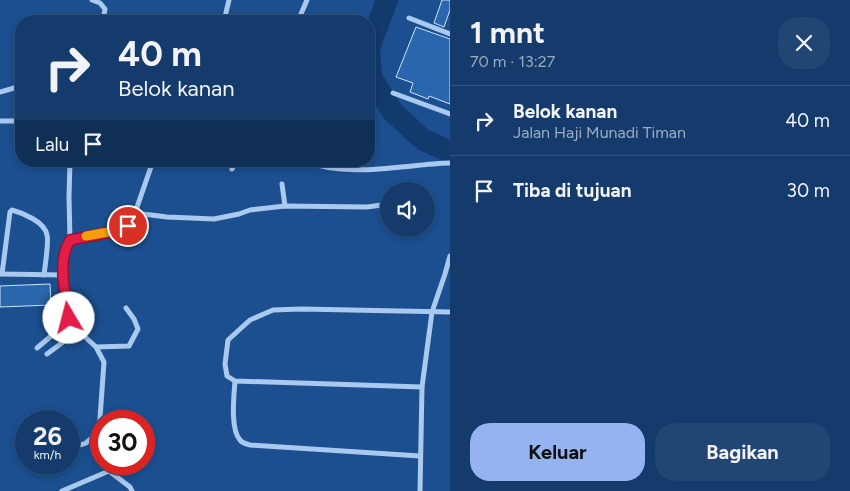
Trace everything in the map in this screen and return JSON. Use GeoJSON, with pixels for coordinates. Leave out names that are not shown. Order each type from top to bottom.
{"type":"FeatureCollection","features":[{"type":"Feature","properties":{"kind":"street"},"geometry":{"type":"LineString","coordinates":[[92,0],[101,2],[104,9],[104,15]]}},
{"type":"Feature","properties":{"kind":"street"},"geometry":{"type":"LineString","coordinates":[[228,15],[229,0]]}},
{"type":"Feature","properties":{"kind":"street"},"geometry":{"type":"LineString","coordinates":[[301,15],[307,0]]}},
{"type":"Feature","properties":{"kind":"street"},"geometry":{"type":"LineString","coordinates":[[409,18],[450,34]]}},
{"type":"Feature","properties":{"kind":"street"},"geometry":{"type":"LineString","coordinates":[[0,92],[15,88]]}},
{"type":"Feature","properties":{"kind":"street"},"geometry":{"type":"LineString","coordinates":[[393,93],[450,114]]}},
{"type":"Feature","properties":{"kind":"street"},"geometry":{"type":"LineString","coordinates":[[0,121],[15,121]]}},
{"type":"Feature","properties":{"kind":"street"},"geometry":{"type":"LineString","coordinates":[[322,167],[364,170],[450,163]]}},
{"type":"Feature","properties":{"kind":"street"},"geometry":{"type":"LineString","coordinates":[[70,167],[70,240],[64,249],[63,275],[71,324],[96,347],[104,362],[101,410]]}},
{"type":"Feature","properties":{"kind":"street"},"geometry":{"type":"LineString","coordinates":[[70,240],[122,230],[128,226],[151,167]]}},
{"type":"Feature","properties":{"kind":"street"},"geometry":{"type":"LineString","coordinates":[[282,184],[285,206]]}},
{"type":"Feature","properties":{"kind":"street"},"geometry":{"type":"LineString","coordinates":[[134,213],[214,219],[250,210],[285,206],[367,207],[380,205]]}},
{"type":"Feature","properties":{"kind":"street"},"geometry":{"type":"LineString","coordinates":[[44,275],[48,234],[36,222],[20,212],[12,210],[10,212],[1,274],[44,275],[63,275]]}},
{"type":"Feature","properties":{"kind":"street"},"geometry":{"type":"LineString","coordinates":[[420,491],[422,387],[432,312],[450,256]]}},
{"type":"Feature","properties":{"kind":"street"},"geometry":{"type":"LineString","coordinates":[[96,347],[129,346],[138,329],[126,308]]}},
{"type":"Feature","properties":{"kind":"street"},"geometry":{"type":"LineString","coordinates":[[422,387],[235,381],[227,376],[225,364],[228,340],[250,320],[273,310],[450,312]]}},
{"type":"Feature","properties":{"kind":"street"},"geometry":{"type":"LineString","coordinates":[[37,348],[50,337],[58,326],[70,320]]}},
{"type":"Feature","properties":{"kind":"street"},"geometry":{"type":"LineString","coordinates":[[47,354],[78,331]]}},
{"type":"Feature","properties":{"kind":"street"},"geometry":{"type":"LineString","coordinates":[[235,381],[234,417],[236,434],[241,442],[250,445],[420,456]]}},
{"type":"Feature","properties":{"kind":"street"},"geometry":{"type":"LineString","coordinates":[[62,491],[100,475]]}},
{"type":"Feature","properties":{"kind":"street"},"geometry":{"type":"LineString","coordinates":[[115,475],[130,487],[132,491]]}},
{"type":"Feature","properties":{"kind":"building"},"geometry":{"type":"Polygon","coordinates":[[[442,0],[450,0],[450,10],[444,27],[434,23],[442,0]]]}},
{"type":"Feature","properties":{"kind":"building"},"geometry":{"type":"Polygon","coordinates":[[[416,27],[450,39],[450,104],[429,96],[428,99],[410,92],[413,83],[396,77],[416,27]]]}},
{"type":"Feature","properties":{"kind":"building"},"geometry":{"type":"Polygon","coordinates":[[[50,284],[51,305],[0,307],[0,286],[50,284]]]}},
{"type":"Feature","properties":{"kind":"waterway"},"geometry":{"type":"LineString","coordinates":[[375,32],[387,0]]}},
{"type":"Feature","properties":{"kind":"waterway"},"geometry":{"type":"LineString","coordinates":[[375,83],[392,111],[422,139],[450,152]]}},
{"type":"Feature","properties":{"kind":"slow traffic"},"geometry":{"type":"LineString","coordinates":[[86,236],[113,231]]}},
{"type":"Feature","properties":{"kind":"route"},"geometry":{"type":"LineString","coordinates":[[69,318],[63,275],[64,249],[70,240],[122,230],[128,226]]}}]}
